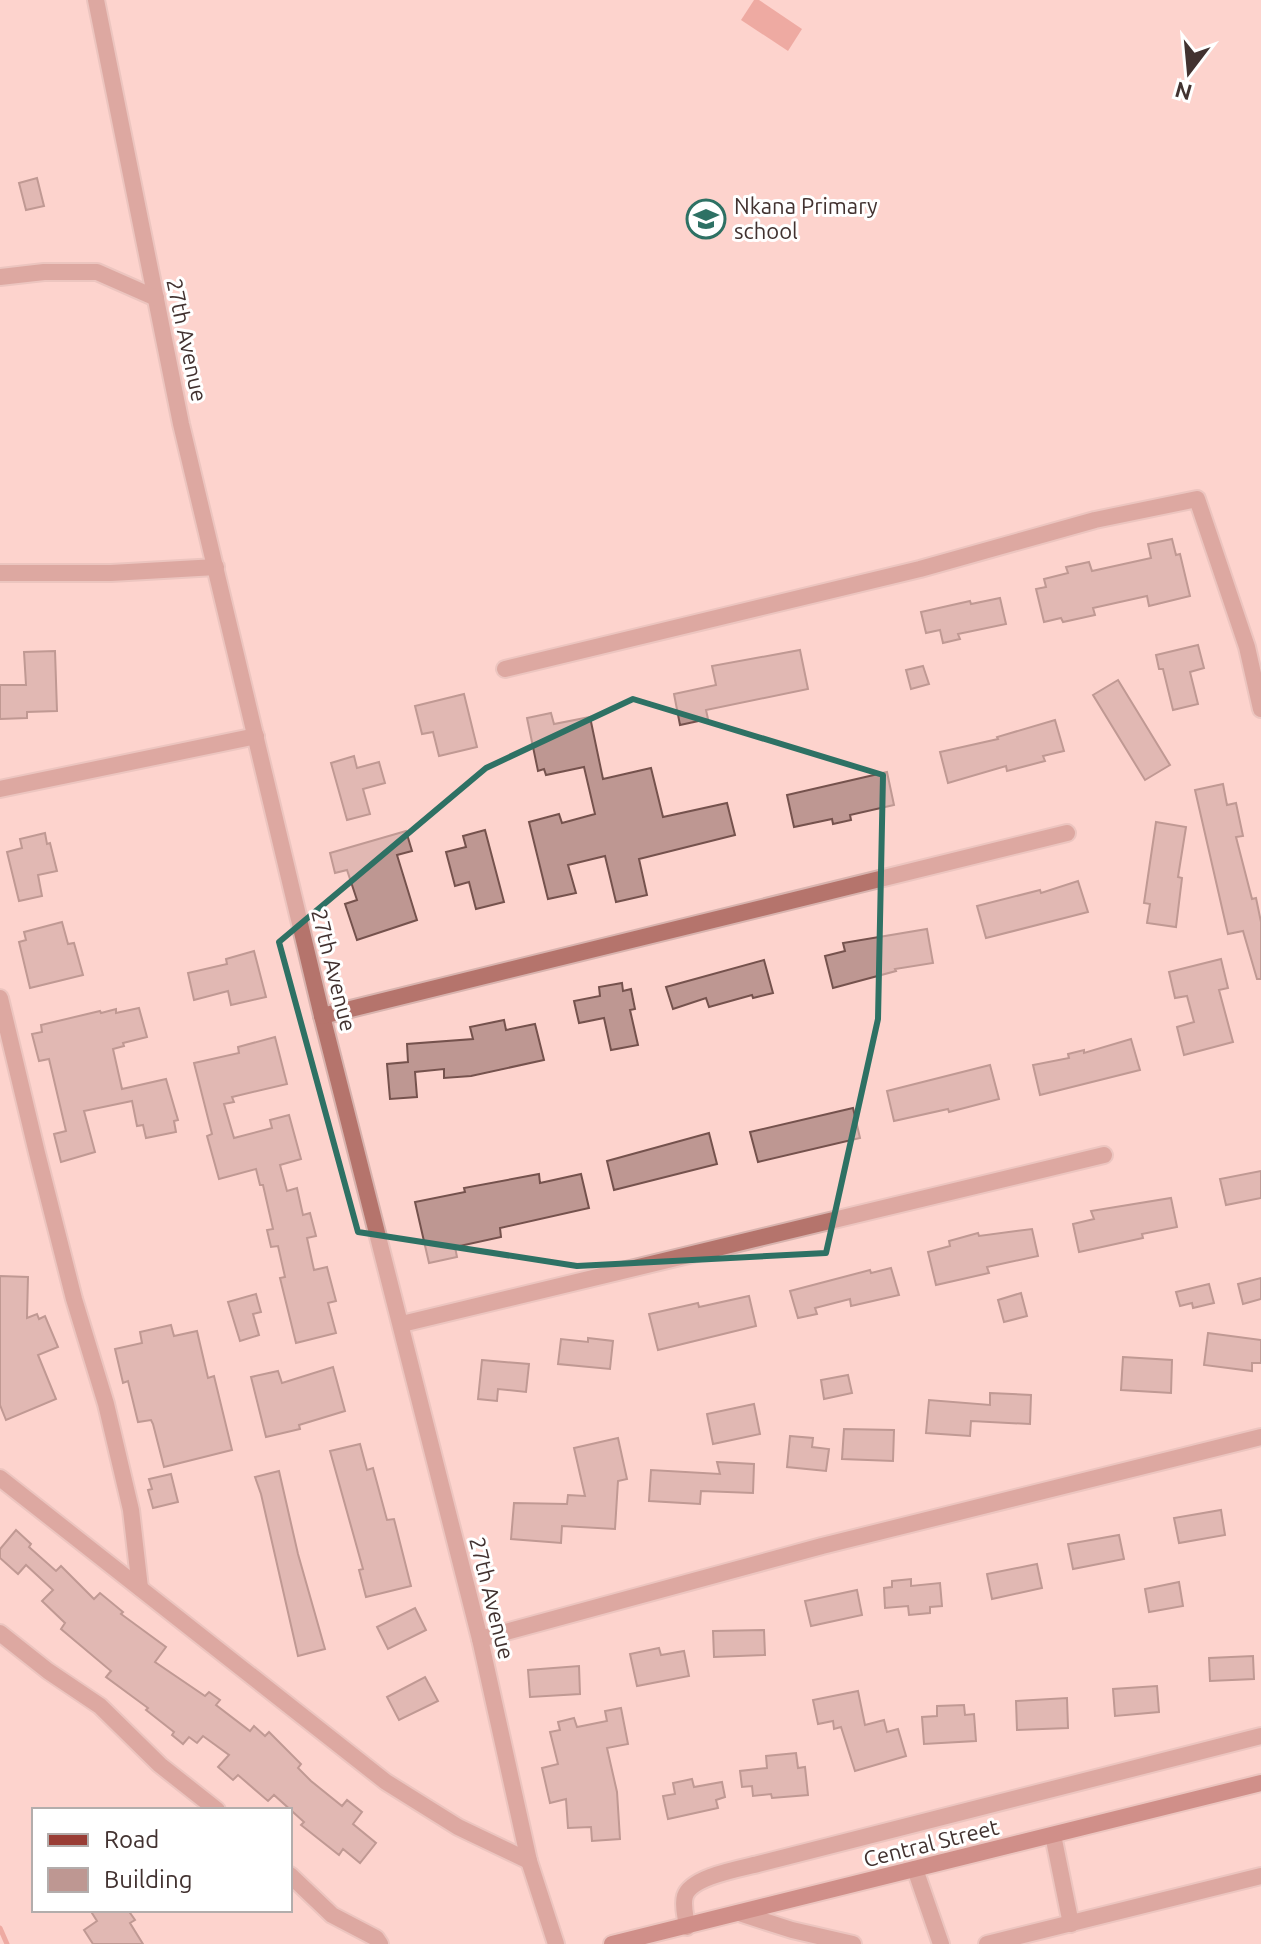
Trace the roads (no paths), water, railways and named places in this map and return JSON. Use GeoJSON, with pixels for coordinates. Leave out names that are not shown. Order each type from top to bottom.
{"type":"FeatureCollection","features":[{"type":"Feature","properties":{"kind":"street","name":"27th Avenue"},"geometry":{"type":"LineString","coordinates":[[96,0],[181,424],[322,1016],[480,1639],[529,1861],[556,1944]]}},
{"type":"Feature","properties":{"kind":"street"},"geometry":{"type":"LineString","coordinates":[[0,277],[44,272],[97,272],[156,298]]}},
{"type":"Feature","properties":{"kind":"street"},"geometry":{"type":"LineString","coordinates":[[505,669],[891,577],[1095,520],[1197,499],[1247,647],[1261,709]]}},
{"type":"Feature","properties":{"kind":"street"},"geometry":{"type":"LineString","coordinates":[[0,573],[111,573],[216,567]]}},
{"type":"Feature","properties":{"kind":"street"},"geometry":{"type":"LineString","coordinates":[[0,789],[256,736]]}},
{"type":"Feature","properties":{"kind":"street"},"geometry":{"type":"LineString","coordinates":[[322,1016],[1067,833]]}},
{"type":"Feature","properties":{"kind":"street"},"geometry":{"type":"LineString","coordinates":[[0,998],[74,1299],[106,1404],[128,1494],[140,1588]]}},
{"type":"Feature","properties":{"kind":"street"},"geometry":{"type":"LineString","coordinates":[[402,1324],[1104,1155]]}},
{"type":"Feature","properties":{"kind":"street"},"geometry":{"type":"LineString","coordinates":[[480,1639],[822,1546],[1261,1437]]}},
{"type":"Feature","properties":{"kind":"street"},"geometry":{"type":"LineString","coordinates":[[0,1478],[386,1782],[458,1827],[529,1861]]}},
{"type":"Feature","properties":{"kind":"street"},"geometry":{"type":"LineString","coordinates":[[0,1633],[100,1706],[160,1765],[214,1808]]}},
{"type":"Feature","properties":{"kind":"street"},"geometry":{"type":"LineString","coordinates":[[687,1927],[683,1906],[686,1893],[694,1883],[1261,1736]]}},
{"type":"Feature","properties":{"kind":"street","name":"Central Street"},"geometry":{"type":"LineString","coordinates":[[612,1944],[1261,1783]]}},
{"type":"Feature","properties":{"kind":"street"},"geometry":{"type":"LineString","coordinates":[[1053,1835],[1071,1924]]}},
{"type":"Feature","properties":{"kind":"street"},"geometry":{"type":"LineString","coordinates":[[915,1869],[941,1944]]}},
{"type":"Feature","properties":{"kind":"street"},"geometry":{"type":"LineString","coordinates":[[987,1944],[1261,1876]]}},
{"type":"Feature","properties":{"kind":"street"},"geometry":{"type":"LineString","coordinates":[[292,1877],[332,1915],[376,1938],[380,1944]]}},
{"type":"Feature","properties":{"kind":"street"},"geometry":{"type":"LineString","coordinates":[[742,1914],[792,1930],[853,1944]]}},
{"type":"Feature","properties":{"kind":"waterway"},"geometry":{"type":"LineString","coordinates":[[0,1928],[7,1944]]}},
{"type":"Feature","properties":{"kind":"place","name":"Nkana Primary school"},"geometry":{"type":"Point","coordinates":[706,219]}}]}
